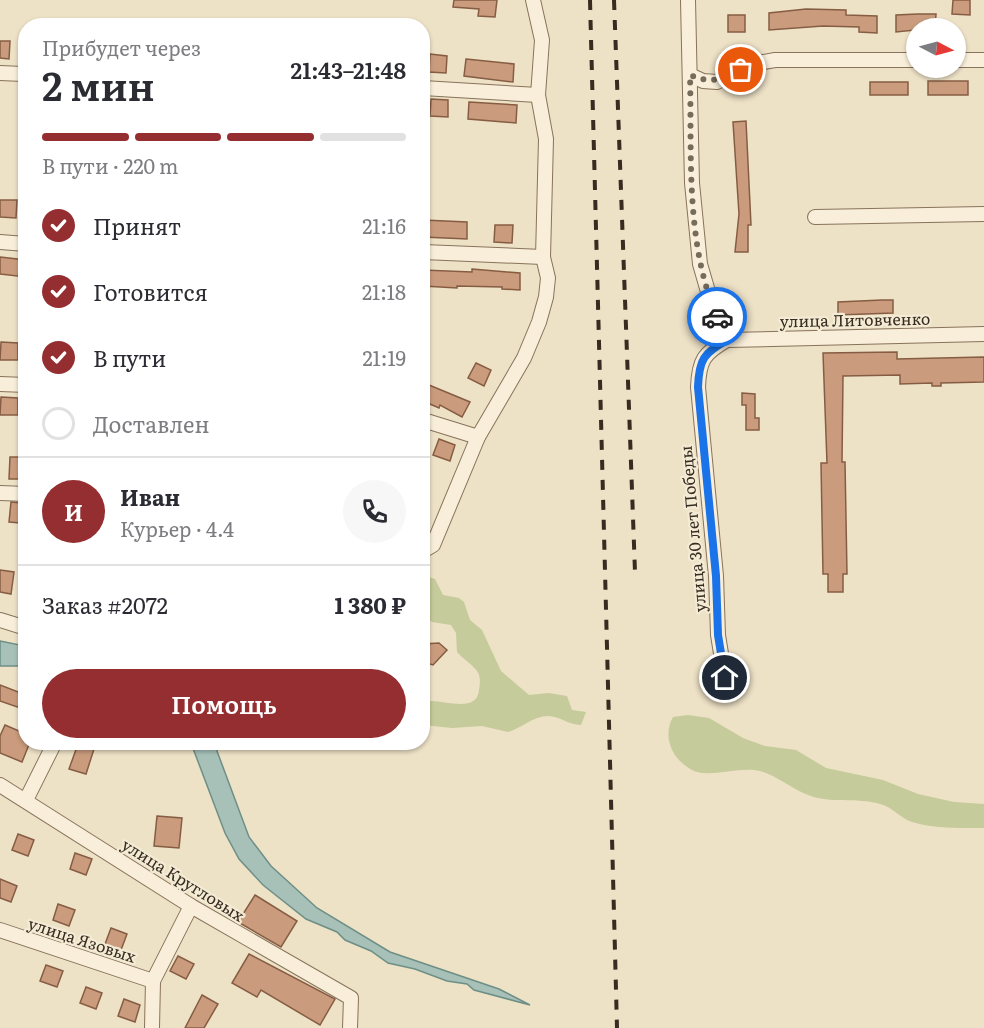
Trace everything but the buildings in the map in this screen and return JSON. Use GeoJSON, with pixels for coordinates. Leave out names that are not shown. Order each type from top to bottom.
{"type":"FeatureCollection","features":[{"type":"Feature","properties":{"kind":"street"},"geometry":{"type":"LineString","coordinates":[[430,546],[433,544],[478,437],[524,358],[539,322],[548,278],[543,257],[546,139],[537,95],[542,40],[538,11],[533,0]]}},
{"type":"Feature","properties":{"kind":"street"},"geometry":{"type":"LineString","coordinates":[[688,0],[692,183],[700,264],[711,302],[727,340]]}},
{"type":"Feature","properties":{"kind":"street"},"geometry":{"type":"LineString","coordinates":[[690,75],[703,81],[717,82],[752,64],[776,60],[906,60]]}},
{"type":"Feature","properties":{"kind":"street"},"geometry":{"type":"LineString","coordinates":[[966,60],[984,60]]}},
{"type":"Feature","properties":{"kind":"street"},"geometry":{"type":"LineString","coordinates":[[0,73],[18,74]]}},
{"type":"Feature","properties":{"kind":"street"},"geometry":{"type":"LineString","coordinates":[[430,88],[537,95]]}},
{"type":"Feature","properties":{"kind":"street"},"geometry":{"type":"LineString","coordinates":[[815,217],[984,214]]}},
{"type":"Feature","properties":{"kind":"street"},"geometry":{"type":"LineString","coordinates":[[0,242],[18,243]]}},
{"type":"Feature","properties":{"kind":"street"},"geometry":{"type":"LineString","coordinates":[[430,252],[543,257]]}},
{"type":"Feature","properties":{"kind":"street","name":"улица Литовченко"},"geometry":{"type":"LineString","coordinates":[[727,340],[984,334]]}},
{"type":"Feature","properties":{"kind":"street","name":"улица 30 лет Победы"},"geometry":{"type":"LineString","coordinates":[[725,678],[718,635],[716,576],[698,387],[702,360],[709,350],[727,340]]}},
{"type":"Feature","properties":{"kind":"street"},"geometry":{"type":"LineString","coordinates":[[0,384],[18,385]]}},
{"type":"Feature","properties":{"kind":"street"},"geometry":{"type":"LineString","coordinates":[[430,422],[478,437]]}},
{"type":"Feature","properties":{"kind":"street"},"geometry":{"type":"LineString","coordinates":[[0,493],[18,494]]}},
{"type":"Feature","properties":{"kind":"street"},"geometry":{"type":"LineString","coordinates":[[0,620],[18,626]]}},
{"type":"Feature","properties":{"kind":"street"},"geometry":{"type":"LineString","coordinates":[[26,800],[51,750]]}},
{"type":"Feature","properties":{"kind":"street","name":"улица Кругловых"},"geometry":{"type":"LineString","coordinates":[[0,785],[190,906],[351,998],[350,1028]]}},
{"type":"Feature","properties":{"kind":"street"},"geometry":{"type":"LineString","coordinates":[[152,1028],[153,981],[190,906]]}},
{"type":"Feature","properties":{"kind":"street","name":"улица Язовых"},"geometry":{"type":"LineString","coordinates":[[0,930],[153,981]]}},
{"type":"Feature","properties":{"kind":"green space"},"geometry":{"type":"Polygon","coordinates":[[[430,577],[435,579],[443,595],[459,598],[464,602],[470,620],[482,630],[501,671],[529,695],[549,693],[567,696],[572,710],[586,712],[581,725],[548,716],[537,718],[508,732],[482,726],[452,728],[430,726],[430,701],[457,704],[472,702],[477,698],[480,680],[475,668],[457,652],[456,633],[451,625],[430,620],[430,577]]]}},
{"type":"Feature","properties":{"kind":"green space"},"geometry":{"type":"Polygon","coordinates":[[[688,715],[709,718],[743,738],[765,746],[796,750],[826,768],[883,780],[918,794],[954,802],[984,804],[984,828],[930,826],[908,820],[880,804],[817,798],[760,771],[706,773],[692,770],[674,754],[669,740],[673,717],[688,715]]]}},
{"type":"Feature","properties":{"kind":"water"},"geometry":{"type":"Polygon","coordinates":[[[0,641],[18,645],[18,666],[0,666],[0,641]]]}},
{"type":"Feature","properties":{"kind":"water"},"geometry":{"type":"Polygon","coordinates":[[[194,750],[217,750],[249,837],[271,866],[317,908],[390,952],[499,989],[530,1005],[474,990],[467,984],[447,981],[415,969],[388,963],[371,951],[345,940],[337,932],[306,919],[263,885],[239,859],[225,833],[194,750]]]}},
{"type":"Feature","properties":{"kind":"railway"},"geometry":{"type":"LineString","coordinates":[[590,0],[617,1028]]}},
{"type":"Feature","properties":{"kind":"railway"},"geometry":{"type":"LineString","coordinates":[[614,0],[635,572]]}},
{"type":"Feature","properties":{"kind":"way so far"},"geometry":{"type":"LineString","coordinates":[[717,317],[700,264],[692,183],[690,75],[703,81],[717,82],[741,70]]}},
{"type":"Feature","properties":{"kind":"route"},"geometry":{"type":"LineString","coordinates":[[717,317],[727,340],[709,350],[702,360],[698,371],[698,387],[716,576],[718,635],[725,678]]}}]}
